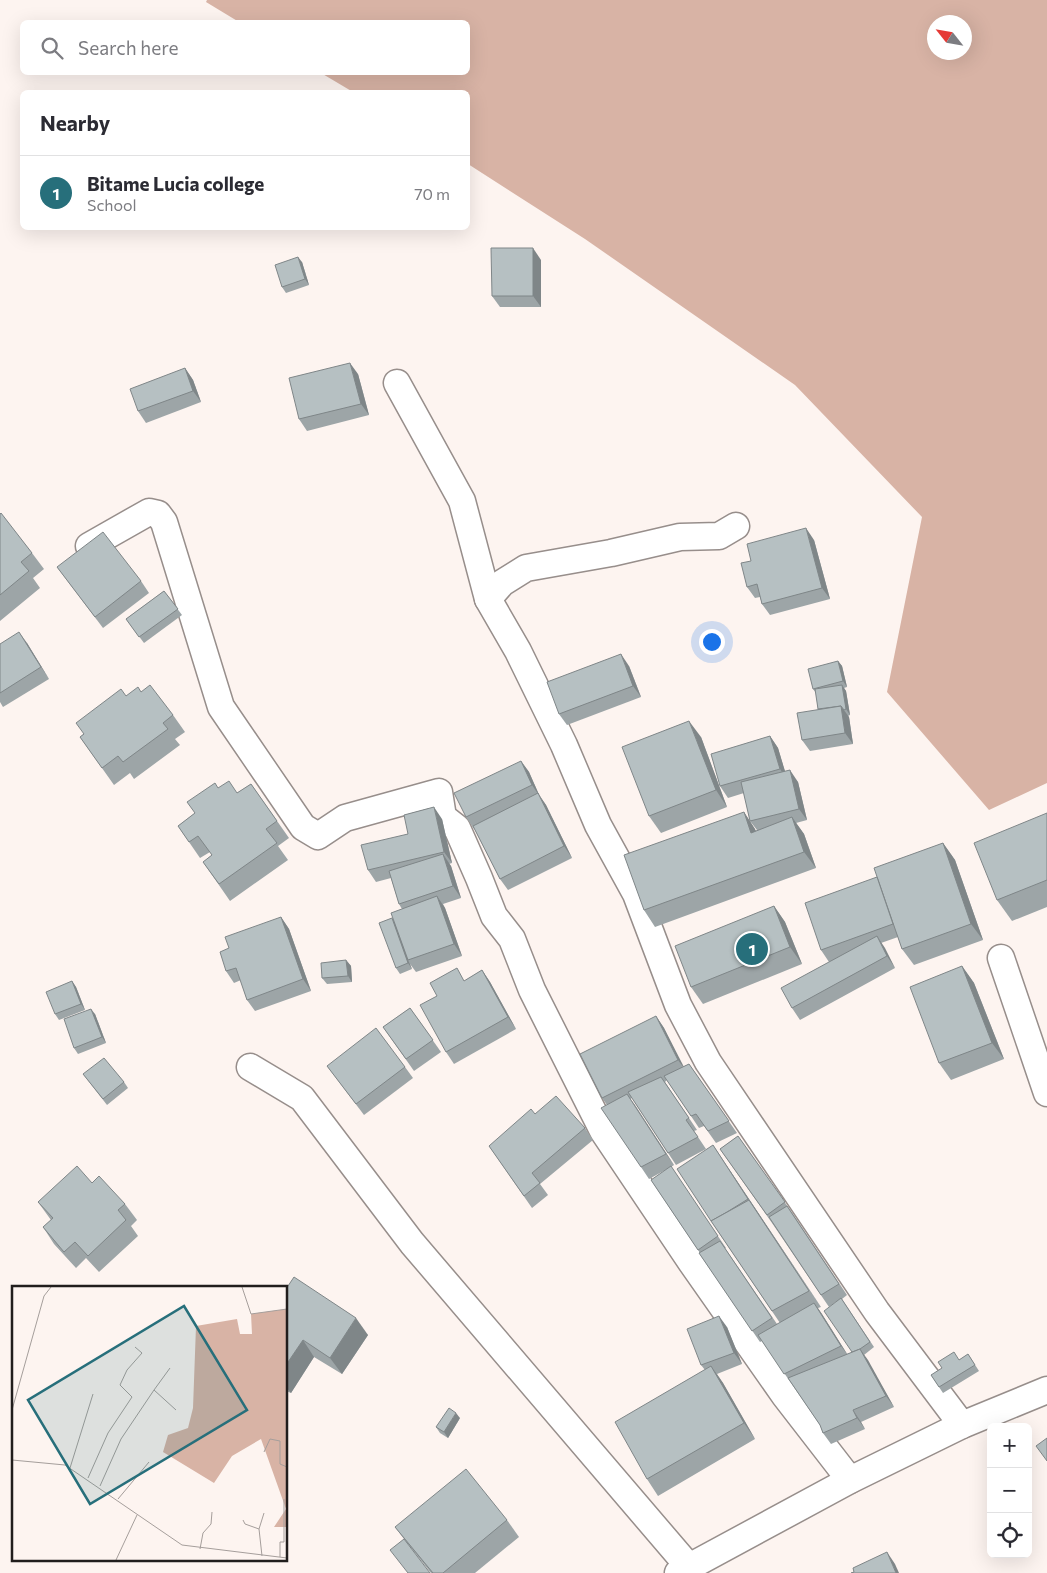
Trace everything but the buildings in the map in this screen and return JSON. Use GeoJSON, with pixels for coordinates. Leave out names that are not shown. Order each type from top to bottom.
{"type":"FeatureCollection","features":[{"type":"Feature","properties":{"kind":"street"},"geometry":{"type":"LineString","coordinates":[[397,384],[462,501],[488,599],[518,651],[564,745],[598,825],[636,894],[678,1005],[708,1062],[876,1312],[962,1425]]}},
{"type":"Feature","properties":{"kind":"street"},"geometry":{"type":"LineString","coordinates":[[88,546],[150,512],[158,514],[164,522],[221,707],[303,827],[318,836],[345,818],[439,792],[443,817],[457,828],[494,916],[512,939],[532,990],[603,1131],[690,1262],[784,1396],[850,1480]]}},
{"type":"Feature","properties":{"kind":"street"},"geometry":{"type":"LineString","coordinates":[[488,599],[502,584],[526,568],[611,553],[680,536],[719,536],[736,526]]}},
{"type":"Feature","properties":{"kind":"street"},"geometry":{"type":"LineString","coordinates":[[1001,958],[1047,1093]]}},
{"type":"Feature","properties":{"kind":"street"},"geometry":{"type":"LineString","coordinates":[[250,1067],[302,1098],[412,1243],[683,1570],[850,1480],[962,1425],[1047,1390]]}},
{"type":"Feature","properties":{"kind":"shaded area"},"geometry":{"type":"Polygon","coordinates":[[[207,0],[1047,0],[1047,783],[989,810],[887,692],[922,517],[795,385],[585,239],[470,165],[470,90],[350,90],[324,75],[470,75],[470,20],[236,20],[206,2],[207,0]]]}},
{"type":"Feature","properties":{"kind":"place","name":"Bitame Lucia college"},"geometry":{"type":"Point","coordinates":[752,949]}}]}
